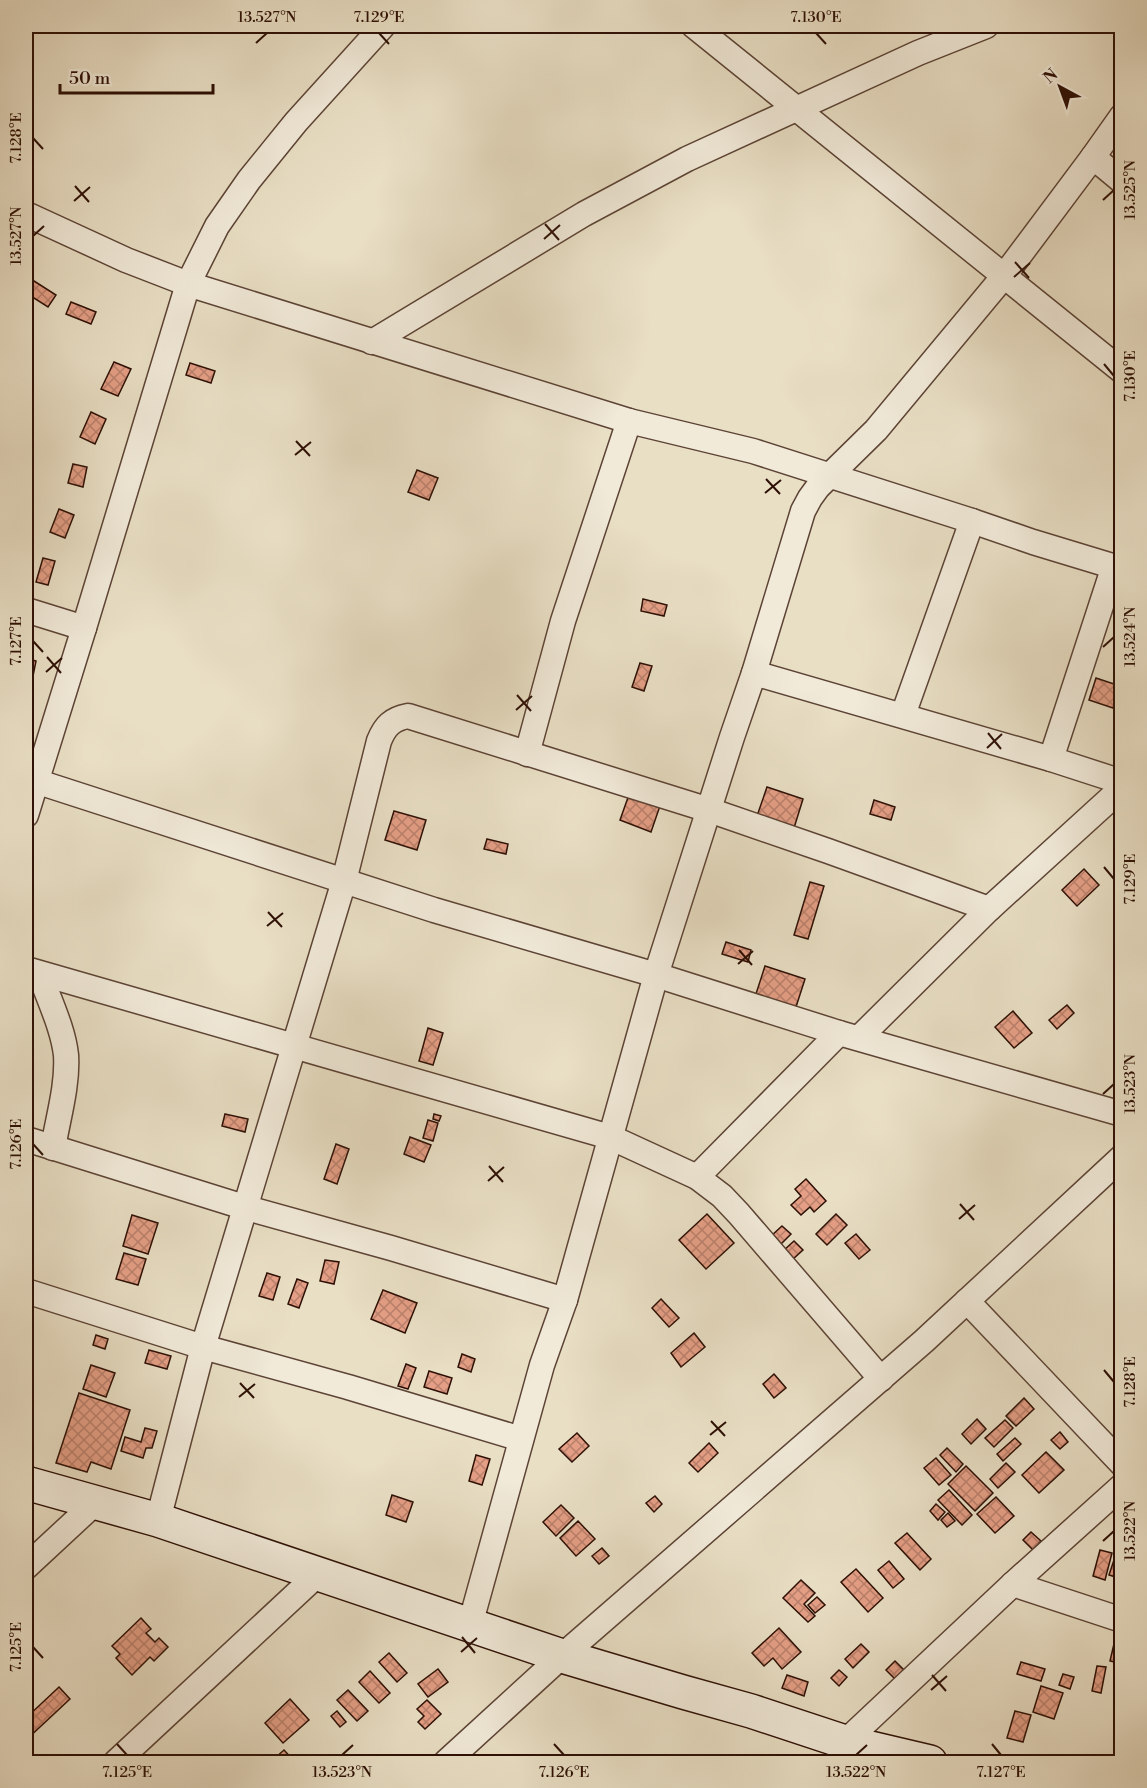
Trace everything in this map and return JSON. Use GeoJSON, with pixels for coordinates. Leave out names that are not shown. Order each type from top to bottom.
{"type":"FeatureCollection","features":[{"type":"Feature","properties":{"kind":"street"},"geometry":{"type":"LineString","coordinates":[[26,815],[30,780],[84,628],[188,285],[217,226],[249,180],[296,122],[383,26]]}},
{"type":"Feature","properties":{"kind":"street"},"geometry":{"type":"LineString","coordinates":[[694,26],[1122,371]]}},
{"type":"Feature","properties":{"kind":"street"},"geometry":{"type":"LineString","coordinates":[[372,342],[584,214],[687,159],[918,53],[986,26]]}},
{"type":"Feature","properties":{"kind":"street"},"geometry":{"type":"LineString","coordinates":[[470,1625],[542,1365],[565,1300],[656,975],[754,673],[803,511],[810,498],[876,430],[1004,276],[1122,116]]}},
{"type":"Feature","properties":{"kind":"street"},"geometry":{"type":"LineString","coordinates":[[1093,157],[1122,181]]}},
{"type":"Feature","properties":{"kind":"street"},"geometry":{"type":"LineString","coordinates":[[26,214],[126,260],[188,285],[629,421],[753,451],[1118,568],[1051,759]]}},
{"type":"Feature","properties":{"kind":"street"},"geometry":{"type":"LineString","coordinates":[[527,754],[563,621],[629,421]]}},
{"type":"Feature","properties":{"kind":"street"},"geometry":{"type":"LineString","coordinates":[[903,716],[972,521]]}},
{"type":"Feature","properties":{"kind":"street"},"geometry":{"type":"LineString","coordinates":[[26,610],[84,628]]}},
{"type":"Feature","properties":{"kind":"street"},"geometry":{"type":"LineString","coordinates":[[754,673],[1051,759],[1122,782]]}},
{"type":"Feature","properties":{"kind":"street"},"geometry":{"type":"LineString","coordinates":[[158,1520],[203,1347],[247,1208],[344,881],[379,741],[383,730],[390,723],[408,716],[709,810],[989,909]]}},
{"type":"Feature","properties":{"kind":"street"},"geometry":{"type":"LineString","coordinates":[[30,780],[445,913],[656,975],[849,1036],[1122,1113]]}},
{"type":"Feature","properties":{"kind":"street"},"geometry":{"type":"LineString","coordinates":[[697,1178],[989,909],[1117,802]]}},
{"type":"Feature","properties":{"kind":"street"},"geometry":{"type":"LineString","coordinates":[[33,971],[610,1137],[697,1178],[722,1196],[739,1214],[881,1379]]}},
{"type":"Feature","properties":{"kind":"street"},"geometry":{"type":"LineString","coordinates":[[33,971],[60,1029],[66,1053],[66,1076],[53,1148]]}},
{"type":"Feature","properties":{"kind":"street"},"geometry":{"type":"LineString","coordinates":[[26,1139],[247,1208],[565,1300]]}},
{"type":"Feature","properties":{"kind":"street"},"geometry":{"type":"LineString","coordinates":[[446,1762],[562,1656],[881,1379],[1122,1157]]}},
{"type":"Feature","properties":{"kind":"street"},"geometry":{"type":"LineString","coordinates":[[26,1291],[203,1347],[359,1390],[521,1439]]}},
{"type":"Feature","properties":{"kind":"street"},"geometry":{"type":"LineString","coordinates":[[967,1300],[1122,1464]]}},
{"type":"Feature","properties":{"kind":"street"},"geometry":{"type":"LineString","coordinates":[[26,1483],[158,1520],[562,1656],[751,1711],[842,1752],[930,1762]]}},
{"type":"Feature","properties":{"kind":"street"},"geometry":{"type":"LineString","coordinates":[[842,1752],[1013,1584],[1122,1486]]}},
{"type":"Feature","properties":{"kind":"street"},"geometry":{"type":"LineString","coordinates":[[26,1567],[95,1503]]}},
{"type":"Feature","properties":{"kind":"street"},"geometry":{"type":"LineString","coordinates":[[116,1762],[318,1574]]}},
{"type":"Feature","properties":{"kind":"street"},"geometry":{"type":"LineString","coordinates":[[1013,1584],[1122,1620]]}},
{"type":"Feature","properties":{"kind":"building"},"geometry":{"type":"Polygon","coordinates":[[[34,281],[56,295],[48,307],[26,293],[34,281]]]}},
{"type":"Feature","properties":{"kind":"building"},"geometry":{"type":"Polygon","coordinates":[[[71,302],[96,312],[91,324],[66,314],[71,302]]]}},
{"type":"Feature","properties":{"kind":"building"},"geometry":{"type":"Polygon","coordinates":[[[114,362],[131,369],[118,396],[101,389],[114,362]]]}},
{"type":"Feature","properties":{"kind":"building"},"geometry":{"type":"Polygon","coordinates":[[[190,363],[215,371],[211,383],[186,375],[190,363]]]}},
{"type":"Feature","properties":{"kind":"building"},"geometry":{"type":"Polygon","coordinates":[[[91,412],[106,419],[95,444],[80,437],[91,412]]]}},
{"type":"Feature","properties":{"kind":"building"},"geometry":{"type":"Polygon","coordinates":[[[73,464],[87,467],[83,487],[68,483],[73,464]]]}},
{"type":"Feature","properties":{"kind":"building"},"geometry":{"type":"Polygon","coordinates":[[[417,470],[438,478],[429,500],[408,492],[417,470]]]}},
{"type":"Feature","properties":{"kind":"building"},"geometry":{"type":"Polygon","coordinates":[[[59,509],[74,515],[65,538],[50,532],[59,509]]]}},
{"type":"Feature","properties":{"kind":"building"},"geometry":{"type":"Polygon","coordinates":[[[43,558],[55,561],[48,585],[36,582],[43,558]]]}},
{"type":"Feature","properties":{"kind":"building"},"geometry":{"type":"Polygon","coordinates":[[[643,599],[667,605],[664,616],[641,611],[643,599]]]}},
{"type":"Feature","properties":{"kind":"building"},"geometry":{"type":"Polygon","coordinates":[[[26,658],[36,661],[33,676],[26,674],[26,658]]]}},
{"type":"Feature","properties":{"kind":"building"},"geometry":{"type":"Polygon","coordinates":[[[640,663],[652,666],[644,691],[632,687],[640,663]]]}},
{"type":"Feature","properties":{"kind":"building"},"geometry":{"type":"Polygon","coordinates":[[[1096,678],[1120,686],[1113,708],[1089,700],[1096,678]]]}},
{"type":"Feature","properties":{"kind":"building"},"geometry":{"type":"Polygon","coordinates":[[[767,787],[803,799],[794,828],[757,816],[767,787]]]}},
{"type":"Feature","properties":{"kind":"building"},"geometry":{"type":"Polygon","coordinates":[[[631,789],[662,800],[651,832],[620,820],[631,789]]]}},
{"type":"Feature","properties":{"kind":"building"},"geometry":{"type":"Polygon","coordinates":[[[874,800],[895,807],[891,820],[870,814],[874,800]]]}},
{"type":"Feature","properties":{"kind":"building"},"geometry":{"type":"Polygon","coordinates":[[[394,811],[426,820],[417,850],[385,840],[394,811]]]}},
{"type":"Feature","properties":{"kind":"building"},"geometry":{"type":"Polygon","coordinates":[[[487,839],[508,844],[506,854],[484,849],[487,839]]]}},
{"type":"Feature","properties":{"kind":"building"},"geometry":{"type":"Polygon","coordinates":[[[1084,869],[1099,885],[1077,906],[1062,890],[1084,869]]]}},
{"type":"Feature","properties":{"kind":"building"},"geometry":{"type":"Polygon","coordinates":[[[810,882],[824,886],[808,939],[794,935],[810,882]]]}},
{"type":"Feature","properties":{"kind":"building"},"geometry":{"type":"Polygon","coordinates":[[[726,942],[751,950],[748,962],[722,954],[726,942]]]}},
{"type":"Feature","properties":{"kind":"building"},"geometry":{"type":"Polygon","coordinates":[[[765,966],[805,979],[795,1010],[755,997],[765,966]]]}},
{"type":"Feature","properties":{"kind":"building"},"geometry":{"type":"Polygon","coordinates":[[[1067,1005],[1074,1013],[1057,1029],[1049,1020],[1067,1005]]]}},
{"type":"Feature","properties":{"kind":"building"},"geometry":{"type":"Polygon","coordinates":[[[1013,1011],[1032,1033],[1014,1048],[995,1027],[1013,1011]]]}},
{"type":"Feature","properties":{"kind":"building"},"geometry":{"type":"Polygon","coordinates":[[[428,1028],[443,1033],[433,1065],[419,1061],[428,1028]]]}},
{"type":"Feature","properties":{"kind":"building"},"geometry":{"type":"Polygon","coordinates":[[[225,1114],[248,1119],[245,1132],[222,1126],[225,1114]]]}},
{"type":"Feature","properties":{"kind":"building"},"geometry":{"type":"Polygon","coordinates":[[[434,1114],[441,1116],[439,1121],[433,1119],[434,1114]]]}},
{"type":"Feature","properties":{"kind":"building"},"geometry":{"type":"Polygon","coordinates":[[[428,1120],[438,1123],[433,1141],[423,1138],[428,1120]]]}},
{"type":"Feature","properties":{"kind":"building"},"geometry":{"type":"Polygon","coordinates":[[[410,1137],[431,1145],[424,1162],[404,1154],[410,1137]]]}},
{"type":"Feature","properties":{"kind":"building"},"geometry":{"type":"Polygon","coordinates":[[[336,1144],[349,1149],[337,1184],[324,1179],[336,1144]]]}},
{"type":"Feature","properties":{"kind":"building"},"geometry":{"type":"Polygon","coordinates":[[[806,1179],[826,1201],[814,1212],[810,1207],[801,1215],[791,1205],[801,1196],[795,1189],[806,1179]]]}},
{"type":"Feature","properties":{"kind":"building"},"geometry":{"type":"Polygon","coordinates":[[[707,1214],[734,1243],[706,1269],[679,1240],[707,1214]]]}},
{"type":"Feature","properties":{"kind":"building"},"geometry":{"type":"Polygon","coordinates":[[[836,1214],[847,1225],[827,1245],[816,1234],[836,1214]]]}},
{"type":"Feature","properties":{"kind":"building"},"geometry":{"type":"Polygon","coordinates":[[[132,1215],[158,1223],[148,1254],[123,1246],[132,1215]]]}},
{"type":"Feature","properties":{"kind":"building"},"geometry":{"type":"Polygon","coordinates":[[[782,1226],[791,1234],[779,1246],[770,1237],[782,1226]]]}},
{"type":"Feature","properties":{"kind":"building"},"geometry":{"type":"Polygon","coordinates":[[[856,1234],[870,1250],[859,1259],[845,1243],[856,1234]]]}},
{"type":"Feature","properties":{"kind":"building"},"geometry":{"type":"Polygon","coordinates":[[[794,1241],[803,1250],[792,1260],[783,1251],[794,1241]]]}},
{"type":"Feature","properties":{"kind":"building"},"geometry":{"type":"Polygon","coordinates":[[[124,1253],[146,1259],[138,1285],[116,1279],[124,1253]]]}},
{"type":"Feature","properties":{"kind":"building"},"geometry":{"type":"Polygon","coordinates":[[[325,1260],[339,1262],[334,1284],[320,1281],[325,1260]]]}},
{"type":"Feature","properties":{"kind":"building"},"geometry":{"type":"Polygon","coordinates":[[[267,1273],[280,1277],[273,1300],[259,1296],[267,1273]]]}},
{"type":"Feature","properties":{"kind":"building"},"geometry":{"type":"Polygon","coordinates":[[[297,1279],[308,1283],[299,1308],[288,1304],[297,1279]]]}},
{"type":"Feature","properties":{"kind":"building"},"geometry":{"type":"Polygon","coordinates":[[[383,1290],[417,1303],[405,1333],[371,1319],[383,1290]]]}},
{"type":"Feature","properties":{"kind":"building"},"geometry":{"type":"Polygon","coordinates":[[[661,1299],[679,1318],[669,1327],[652,1308],[661,1299]]]}},
{"type":"Feature","properties":{"kind":"building"},"geometry":{"type":"Polygon","coordinates":[[[694,1333],[705,1347],[681,1367],[671,1353],[694,1333]]]}},
{"type":"Feature","properties":{"kind":"building"},"geometry":{"type":"Polygon","coordinates":[[[96,1335],[108,1339],[105,1349],[93,1345],[96,1335]]]}},
{"type":"Feature","properties":{"kind":"building"},"geometry":{"type":"Polygon","coordinates":[[[149,1350],[171,1356],[167,1369],[145,1363],[149,1350]]]}},
{"type":"Feature","properties":{"kind":"building"},"geometry":{"type":"Polygon","coordinates":[[[462,1354],[475,1359],[471,1372],[458,1367],[462,1354]]]}},
{"type":"Feature","properties":{"kind":"building"},"geometry":{"type":"Polygon","coordinates":[[[406,1364],[416,1368],[408,1389],[398,1386],[406,1364]]]}},
{"type":"Feature","properties":{"kind":"building"},"geometry":{"type":"Polygon","coordinates":[[[91,1365],[115,1373],[106,1397],[83,1389],[91,1365]]]}},
{"type":"Feature","properties":{"kind":"building"},"geometry":{"type":"Polygon","coordinates":[[[429,1371],[452,1378],[447,1394],[424,1387],[429,1371]]]}},
{"type":"Feature","properties":{"kind":"building"},"geometry":{"type":"Polygon","coordinates":[[[774,1374],[786,1388],[774,1398],[763,1384],[774,1374]]]}},
{"type":"Feature","properties":{"kind":"building"},"geometry":{"type":"Polygon","coordinates":[[[79,1393],[130,1410],[111,1469],[91,1462],[87,1472],[56,1463],[79,1393]]]}},
{"type":"Feature","properties":{"kind":"building"},"geometry":{"type":"Polygon","coordinates":[[[1024,1398],[1034,1409],[1016,1426],[1006,1416],[1024,1398]]]}},
{"type":"Feature","properties":{"kind":"building"},"geometry":{"type":"Polygon","coordinates":[[[977,1419],[986,1429],[971,1444],[962,1434],[977,1419]]]}},
{"type":"Feature","properties":{"kind":"building"},"geometry":{"type":"Polygon","coordinates":[[[1005,1420],[1013,1428],[994,1447],[985,1438],[1005,1420]]]}},
{"type":"Feature","properties":{"kind":"building"},"geometry":{"type":"Polygon","coordinates":[[[145,1428],[157,1431],[152,1448],[146,1448],[143,1458],[121,1451],[125,1437],[141,1442],[145,1428]]]}},
{"type":"Feature","properties":{"kind":"building"},"geometry":{"type":"Polygon","coordinates":[[[1060,1432],[1068,1442],[1060,1449],[1051,1440],[1060,1432]]]}},
{"type":"Feature","properties":{"kind":"building"},"geometry":{"type":"Polygon","coordinates":[[[577,1433],[589,1446],[572,1462],[559,1449],[577,1433]]]}},
{"type":"Feature","properties":{"kind":"building"},"geometry":{"type":"Polygon","coordinates":[[[1015,1438],[1021,1444],[1003,1461],[997,1454],[1015,1438]]]}},
{"type":"Feature","properties":{"kind":"building"},"geometry":{"type":"Polygon","coordinates":[[[709,1443],[718,1453],[698,1472],[689,1463],[709,1443]]]}},
{"type":"Feature","properties":{"kind":"building"},"geometry":{"type":"Polygon","coordinates":[[[947,1448],[963,1464],[956,1472],[940,1455],[947,1448]]]}},
{"type":"Feature","properties":{"kind":"building"},"geometry":{"type":"Polygon","coordinates":[[[1046,1452],[1064,1470],[1039,1493],[1022,1475],[1046,1452]]]}},
{"type":"Feature","properties":{"kind":"building"},"geometry":{"type":"Polygon","coordinates":[[[476,1455],[490,1459],[482,1485],[469,1481],[476,1455]]]}},
{"type":"Feature","properties":{"kind":"building"},"geometry":{"type":"Polygon","coordinates":[[[936,1458],[951,1475],[939,1485],[924,1468],[936,1458]]]}},
{"type":"Feature","properties":{"kind":"building"},"geometry":{"type":"Polygon","coordinates":[[[1006,1463],[1015,1472],[998,1488],[990,1479],[1006,1463]]]}},
{"type":"Feature","properties":{"kind":"building"},"geometry":{"type":"Polygon","coordinates":[[[966,1466],[993,1493],[975,1511],[948,1484],[966,1466]]]}},
{"type":"Feature","properties":{"kind":"building"},"geometry":{"type":"Polygon","coordinates":[[[949,1490],[972,1515],[962,1525],[938,1500],[949,1490]]]}},
{"type":"Feature","properties":{"kind":"building"},"geometry":{"type":"Polygon","coordinates":[[[392,1495],[413,1502],[406,1522],[386,1515],[392,1495]]]}},
{"type":"Feature","properties":{"kind":"building"},"geometry":{"type":"Polygon","coordinates":[[[655,1496],[662,1504],[654,1512],[646,1503],[655,1496]]]}},
{"type":"Feature","properties":{"kind":"building"},"geometry":{"type":"Polygon","coordinates":[[[996,1497],[1014,1516],[995,1533],[977,1514],[996,1497]]]}},
{"type":"Feature","properties":{"kind":"building"},"geometry":{"type":"Polygon","coordinates":[[[936,1504],[945,1512],[938,1520],[930,1511],[936,1504]]]}},
{"type":"Feature","properties":{"kind":"building"},"geometry":{"type":"Polygon","coordinates":[[[561,1505],[574,1518],[556,1536],[543,1522],[561,1505]]]}},
{"type":"Feature","properties":{"kind":"building"},"geometry":{"type":"Polygon","coordinates":[[[948,1513],[955,1521],[947,1527],[941,1520],[948,1513]]]}},
{"type":"Feature","properties":{"kind":"building"},"geometry":{"type":"Polygon","coordinates":[[[578,1521],[595,1539],[576,1556],[560,1538],[578,1521]]]}},
{"type":"Feature","properties":{"kind":"building"},"geometry":{"type":"Polygon","coordinates":[[[1031,1532],[1041,1541],[1033,1550],[1023,1540],[1031,1532]]]}},
{"type":"Feature","properties":{"kind":"building"},"geometry":{"type":"Polygon","coordinates":[[[907,1533],[931,1559],[920,1570],[895,1543],[907,1533]]]}},
{"type":"Feature","properties":{"kind":"building"},"geometry":{"type":"Polygon","coordinates":[[[602,1548],[609,1556],[599,1564],[592,1556],[602,1548]]]}},
{"type":"Feature","properties":{"kind":"building"},"geometry":{"type":"Polygon","coordinates":[[[1100,1550],[1112,1553],[1105,1580],[1093,1576],[1100,1550]]]}},
{"type":"Feature","properties":{"kind":"building"},"geometry":{"type":"Polygon","coordinates":[[[1116,1554],[1122,1556],[1122,1579],[1109,1575],[1116,1554]]]}},
{"type":"Feature","properties":{"kind":"building"},"geometry":{"type":"Polygon","coordinates":[[[889,1561],[904,1579],[893,1588],[878,1570],[889,1561]]]}},
{"type":"Feature","properties":{"kind":"building"},"geometry":{"type":"Polygon","coordinates":[[[856,1569],[883,1598],[868,1612],[841,1582],[856,1569]]]}},
{"type":"Feature","properties":{"kind":"building"},"geometry":{"type":"Polygon","coordinates":[[[801,1580],[815,1593],[804,1604],[815,1616],[808,1622],[783,1598],[801,1580]]]}},
{"type":"Feature","properties":{"kind":"building"},"geometry":{"type":"Polygon","coordinates":[[[817,1597],[825,1605],[815,1613],[808,1605],[817,1597]]]}},
{"type":"Feature","properties":{"kind":"building"},"geometry":{"type":"Polygon","coordinates":[[[141,1618],[151,1629],[146,1633],[155,1642],[159,1638],[168,1647],[154,1661],[150,1657],[132,1675],[116,1658],[120,1654],[112,1646],[141,1618]]]}},
{"type":"Feature","properties":{"kind":"building"},"geometry":{"type":"Polygon","coordinates":[[[779,1628],[801,1652],[782,1669],[773,1658],[764,1666],[752,1653],[779,1628]]]}},
{"type":"Feature","properties":{"kind":"building"},"geometry":{"type":"Polygon","coordinates":[[[1116,1635],[1122,1636],[1122,1664],[1110,1661],[1116,1635]]]}},
{"type":"Feature","properties":{"kind":"building"},"geometry":{"type":"Polygon","coordinates":[[[861,1644],[869,1652],[853,1668],[845,1659],[861,1644]]]}},
{"type":"Feature","properties":{"kind":"building"},"geometry":{"type":"Polygon","coordinates":[[[389,1653],[407,1673],[397,1682],[379,1662],[389,1653]]]}},
{"type":"Feature","properties":{"kind":"building"},"geometry":{"type":"Polygon","coordinates":[[[895,1661],[906,1672],[897,1681],[886,1670],[895,1661]]]}},
{"type":"Feature","properties":{"kind":"building"},"geometry":{"type":"Polygon","coordinates":[[[1021,1662],[1045,1669],[1041,1681],[1017,1674],[1021,1662]]]}},
{"type":"Feature","properties":{"kind":"building"},"geometry":{"type":"Polygon","coordinates":[[[1097,1666],[1106,1667],[1101,1693],[1092,1691],[1097,1666]]]}},
{"type":"Feature","properties":{"kind":"building"},"geometry":{"type":"Polygon","coordinates":[[[438,1669],[448,1682],[428,1697],[418,1684],[438,1669]]]}},
{"type":"Feature","properties":{"kind":"building"},"geometry":{"type":"Polygon","coordinates":[[[839,1670],[847,1677],[839,1686],[831,1678],[839,1670]]]}},
{"type":"Feature","properties":{"kind":"building"},"geometry":{"type":"Polygon","coordinates":[[[370,1671],[390,1693],[379,1703],[359,1682],[370,1671]]]}},
{"type":"Feature","properties":{"kind":"building"},"geometry":{"type":"Polygon","coordinates":[[[1063,1674],[1074,1677],[1070,1689],[1059,1685],[1063,1674]]]}},
{"type":"Feature","properties":{"kind":"building"},"geometry":{"type":"Polygon","coordinates":[[[787,1675],[808,1682],[804,1696],[782,1688],[787,1675]]]}},
{"type":"Feature","properties":{"kind":"building"},"geometry":{"type":"Polygon","coordinates":[[[1041,1686],[1063,1693],[1054,1719],[1033,1712],[1041,1686]]]}},
{"type":"Feature","properties":{"kind":"building"},"geometry":{"type":"Polygon","coordinates":[[[59,1687],[70,1699],[26,1740],[26,1718],[59,1687]]]}},
{"type":"Feature","properties":{"kind":"building"},"geometry":{"type":"Polygon","coordinates":[[[348,1690],[368,1711],[357,1721],[337,1700],[348,1690]]]}},
{"type":"Feature","properties":{"kind":"building"},"geometry":{"type":"Polygon","coordinates":[[[290,1699],[309,1720],[283,1743],[265,1723],[290,1699]]]}},
{"type":"Feature","properties":{"kind":"building"},"geometry":{"type":"Polygon","coordinates":[[[427,1700],[441,1714],[425,1729],[418,1722],[424,1716],[417,1709],[427,1700]]]}},
{"type":"Feature","properties":{"kind":"building"},"geometry":{"type":"Polygon","coordinates":[[[337,1711],[346,1722],[340,1727],[331,1716],[337,1711]]]}},
{"type":"Feature","properties":{"kind":"building"},"geometry":{"type":"Polygon","coordinates":[[[1015,1711],[1031,1715],[1023,1742],[1007,1738],[1015,1711]]]}},
{"type":"Feature","properties":{"kind":"building"},"geometry":{"type":"Polygon","coordinates":[[[284,1750],[295,1762],[277,1762],[274,1759],[284,1750]]]}}]}
